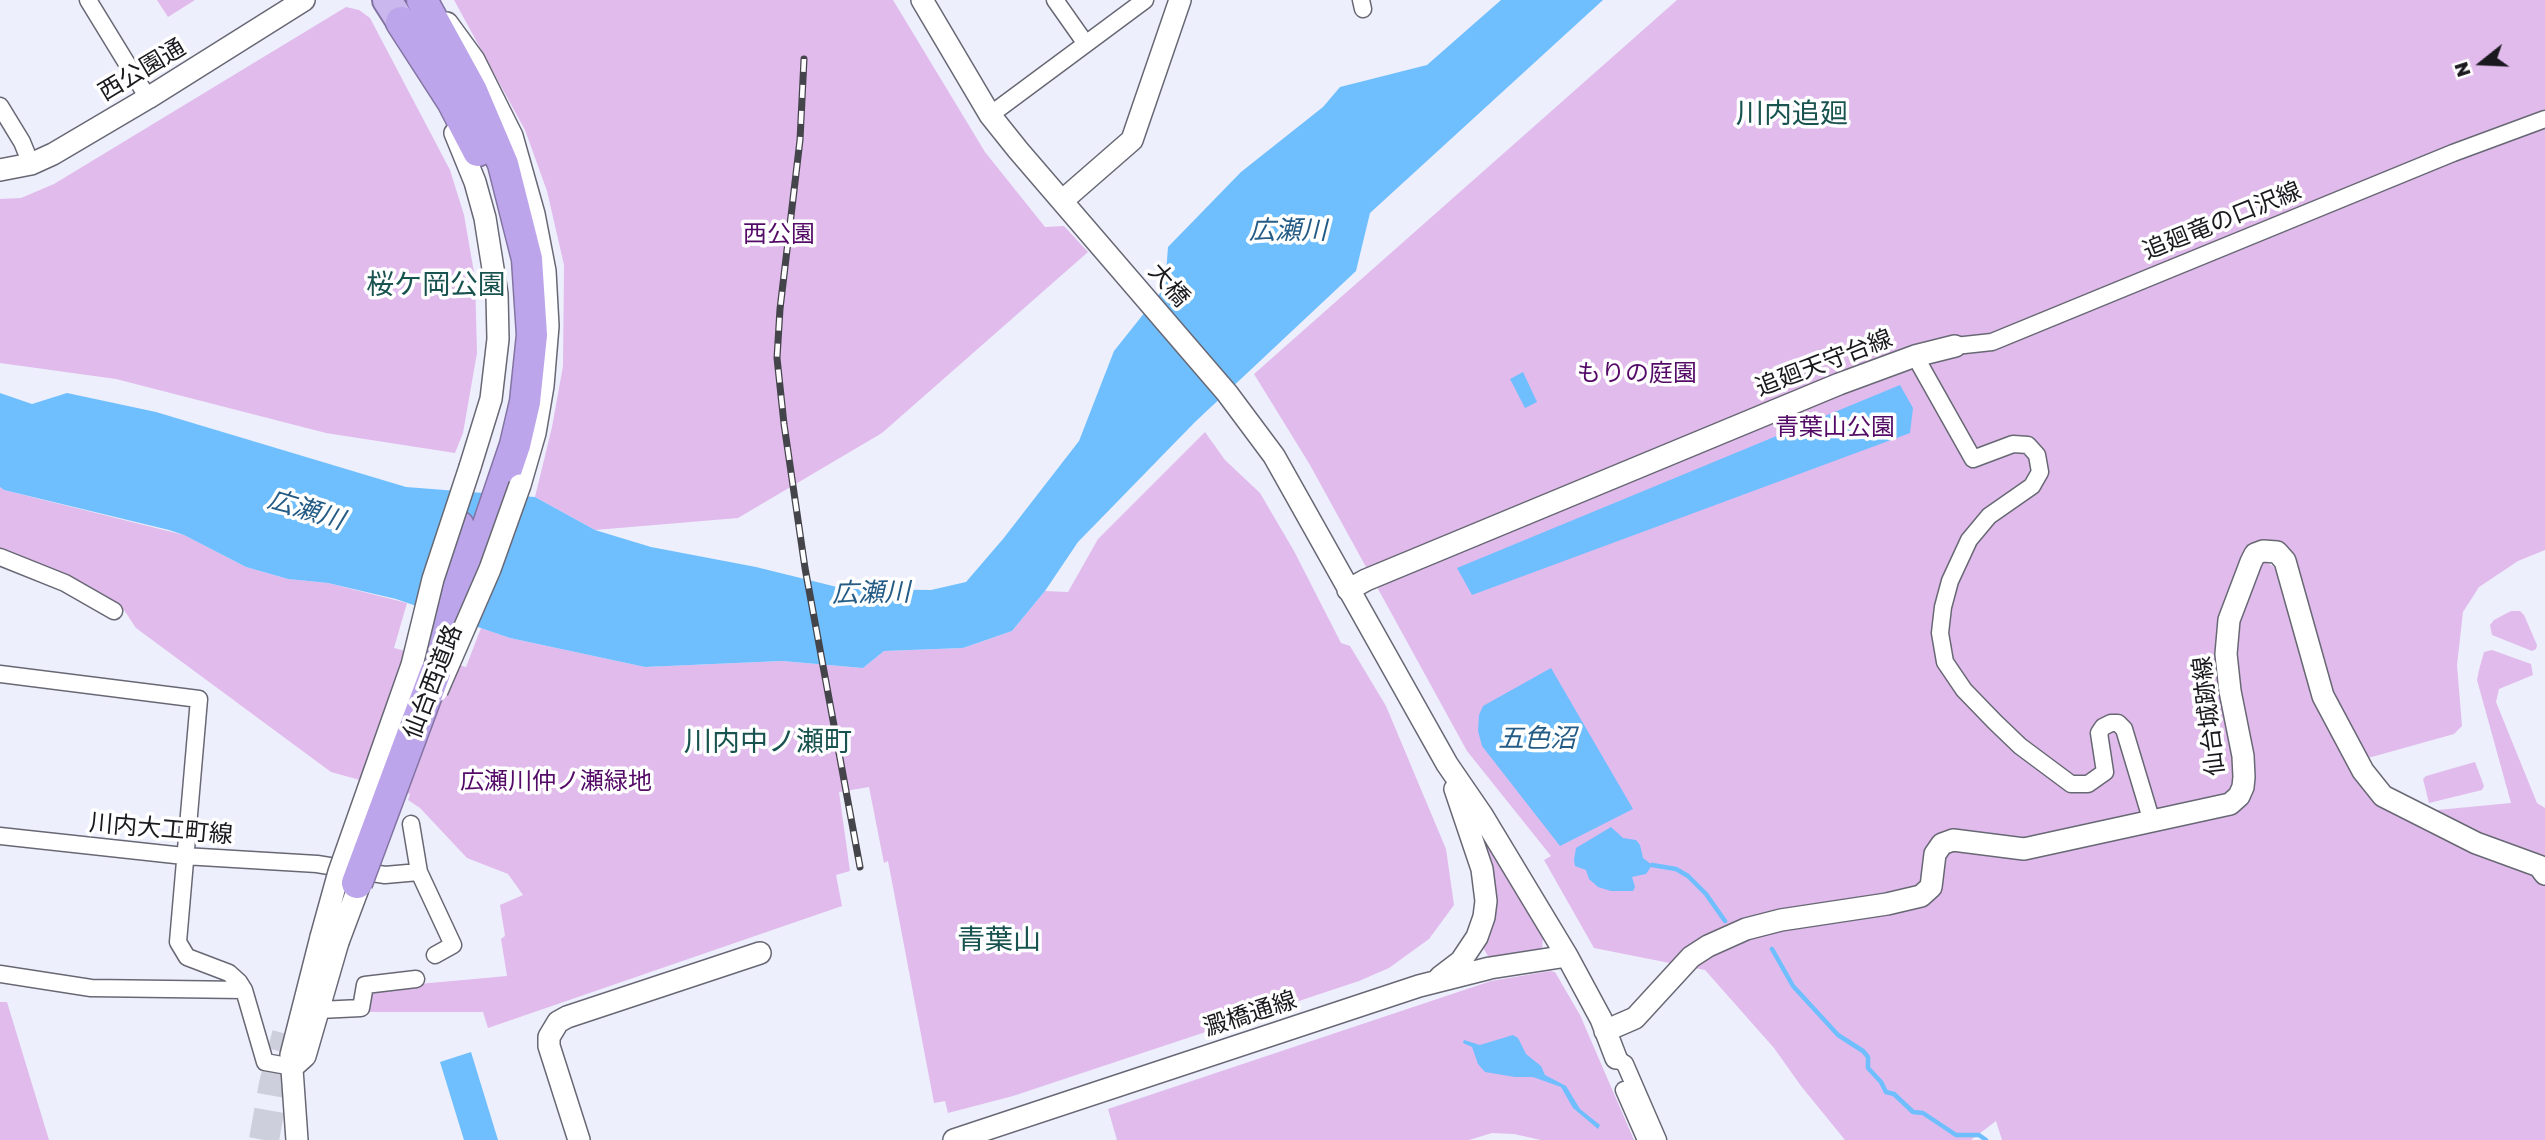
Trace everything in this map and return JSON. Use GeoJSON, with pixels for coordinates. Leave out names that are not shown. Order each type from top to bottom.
{"type":"FeatureCollection","features":[{"type":"Feature","properties":{"kind":"highway"},"geometry":{"type":"LineString","coordinates":[[425,0],[472,91],[503,164],[527,259],[532,335],[525,402],[495,476]]}},
{"type":"Feature","properties":{"kind":"highway"},"geometry":{"type":"LineString","coordinates":[[394,11],[452,101],[471,136],[489,176],[505,230],[511,268],[515,332],[495,476]]}},
{"type":"Feature","properties":{"kind":"highway","name":"仙台西道路"},"geometry":{"type":"LineString","coordinates":[[339,874],[444,622],[495,476]]}},
{"type":"Feature","properties":{"kind":"highway","name":"仙台西道路"},"geometry":{"type":"LineString","coordinates":[[444,622],[495,476]]}},
{"type":"Feature","properties":{"kind":"street"},"geometry":{"type":"LineString","coordinates":[[88,0],[148,98]]}},
{"type":"Feature","properties":{"kind":"street","name":"西公園通"},"geometry":{"type":"LineString","coordinates":[[0,170],[31,164],[53,154],[304,0]]}},
{"type":"Feature","properties":{"kind":"street","name":"大橋"},"geometry":{"type":"LineString","coordinates":[[923,0],[990,115],[1227,393],[1274,456],[1447,764]]}},
{"type":"Feature","properties":{"kind":"street"},"geometry":{"type":"LineString","coordinates":[[1055,0],[1086,44]]}},
{"type":"Feature","properties":{"kind":"street"},"geometry":{"type":"LineString","coordinates":[[990,115],[1145,0]]}},
{"type":"Feature","properties":{"kind":"street"},"geometry":{"type":"LineString","coordinates":[[1066,206],[1132,140],[1180,0]]}},
{"type":"Feature","properties":{"kind":"street"},"geometry":{"type":"LineString","coordinates":[[0,106],[22,142],[31,164]]}},
{"type":"Feature","properties":{"kind":"street","name":"追廻竜の口沢線"},"geometry":{"type":"LineString","coordinates":[[1915,356],[1955,346],[1992,342],[2453,153],[2545,120]]}},
{"type":"Feature","properties":{"kind":"street","name":"追廻天守台線"},"geometry":{"type":"LineString","coordinates":[[1348,590],[1366,580],[1839,384],[1915,356],[1973,459],[2013,444],[2028,445],[2037,455],[2040,472],[2032,486],[1989,516],[1969,540],[1950,581],[1944,607],[1940,633],[1945,662],[1964,690],[1995,722],[2020,746],[2071,784],[2088,784],[2105,772],[2099,733],[2103,727],[2118,723],[2124,729],[2152,822]]}},
{"type":"Feature","properties":{"kind":"street"},"geometry":{"type":"LineString","coordinates":[[297,1140],[292,1102],[291,1055],[330,939],[490,569],[495,476]]}},
{"type":"Feature","properties":{"kind":"street"},"geometry":{"type":"LineString","coordinates":[[293,1067],[305,1056],[318,1010],[343,859],[412,665],[433,579],[495,476]]}},
{"type":"Feature","properties":{"kind":"street","name":"仙台城跡線"},"geometry":{"type":"LineString","coordinates":[[1605,1031],[1635,1018],[1691,957],[1746,929],[1781,920],[1887,904],[1921,896],[1931,887],[1935,854],[1942,844],[1953,840],[2024,849],[2230,804],[2239,796],[2243,787],[2243,756],[2230,691],[2226,654],[2229,620],[2239,588],[2255,555],[2263,551],[2277,552],[2285,561],[2323,696],[2363,771],[2383,796],[2476,843],[2539,866],[2545,874]]}},
{"type":"Feature","properties":{"kind":"street"},"geometry":{"type":"LineString","coordinates":[[0,557],[65,583],[114,611]]}},
{"type":"Feature","properties":{"kind":"street"},"geometry":{"type":"LineString","coordinates":[[0,674],[199,699],[178,942],[187,957],[229,973],[244,990],[265,1062],[293,1067]]}},
{"type":"Feature","properties":{"kind":"street"},"geometry":{"type":"LineString","coordinates":[[1447,764],[1482,815],[1567,957],[1605,1031],[1616,1058],[1616,1069],[1646,1140]]}},
{"type":"Feature","properties":{"kind":"street"},"geometry":{"type":"LineString","coordinates":[[1419,986],[1440,977],[1461,961],[1477,937],[1484,917],[1485,883],[1482,869],[1447,764]]}},
{"type":"Feature","properties":{"kind":"street"},"geometry":{"type":"LineString","coordinates":[[411,824],[419,872],[453,945],[435,955]]}},
{"type":"Feature","properties":{"kind":"street","name":"川内大工町線"},"geometry":{"type":"LineString","coordinates":[[0,836],[339,874],[385,875],[419,872]]}},
{"type":"Feature","properties":{"kind":"street"},"geometry":{"type":"LineString","coordinates":[[579,1140],[549,1046],[549,1037],[558,1022],[566,1017],[760,953]]}},
{"type":"Feature","properties":{"kind":"street","name":"澱橋通線"},"geometry":{"type":"LineString","coordinates":[[954,1140],[1419,986],[1490,968],[1567,957]]}},
{"type":"Feature","properties":{"kind":"street"},"geometry":{"type":"LineString","coordinates":[[0,974],[91,988],[244,990]]}},
{"type":"Feature","properties":{"kind":"street"},"geometry":{"type":"LineString","coordinates":[[318,1010],[361,1008],[365,985],[416,979]]}},
{"type":"Feature","properties":{"kind":"street"},"geometry":{"type":"LineString","coordinates":[[1616,1058],[1625,1064],[1658,1140]]}},
{"type":"Feature","properties":{"kind":"green space"},"geometry":{"type":"Polygon","coordinates":[[[157,0],[195,0],[168,17],[157,0]]]}},
{"type":"Feature","properties":{"kind":"green space","name":"西公園"},"geometry":{"type":"Polygon","coordinates":[[[454,0],[893,0],[985,152],[1045,227],[1064,226],[1088,252],[882,433],[738,518],[595,530],[535,497],[563,366],[564,265],[547,191],[525,130],[454,0]]]}},
{"type":"Feature","properties":{"kind":"green space","name":"青葉山公園"},"geometry":{"type":"Polygon","coordinates":[[[1677,0],[2545,0],[2545,550],[2518,561],[2479,587],[2463,612],[2457,665],[2462,726],[2454,734],[2368,758],[2333,696],[2283,544],[2271,541],[2258,544],[2264,561],[2274,567],[2279,575],[2357,772],[2427,811],[2511,803],[2477,680],[2484,652],[2492,650],[2531,664],[2533,675],[2499,689],[2496,702],[2537,803],[2545,808],[2545,1140],[2002,1140],[1996,1121],[1971,1140],[1845,1140],[1774,1048],[1705,970],[1594,948],[1544,860],[1551,856],[1467,751],[1310,465],[1254,374],[1677,0]]]}},
{"type":"Feature","properties":{"kind":"green space"},"geometry":{"type":"Polygon","coordinates":[[[346,7],[359,10],[370,18],[450,170],[464,215],[475,278],[477,353],[463,433],[455,453],[326,433],[116,379],[0,363],[0,199],[21,198],[54,184],[346,7]]]}},
{"type":"Feature","properties":{"kind":"green space","name":"広瀬川仲ノ瀬緑地"},"geometry":{"type":"Polygon","coordinates":[[[1205,432],[1225,460],[1260,493],[1294,551],[1341,643],[1350,646],[1386,706],[1446,849],[1454,905],[1429,939],[1389,968],[1359,981],[1013,1096],[948,1113],[945,1101],[934,1103],[888,861],[884,863],[869,787],[839,792],[850,871],[836,875],[842,906],[488,1028],[483,1012],[368,1012],[367,997],[375,988],[507,976],[501,939],[505,936],[500,905],[523,895],[508,874],[467,858],[420,808],[408,800],[410,794],[331,772],[136,628],[122,607],[65,575],[0,550],[0,487],[184,535],[246,567],[288,579],[328,583],[407,603],[394,648],[466,667],[481,628],[510,638],[645,667],[782,661],[863,668],[884,651],[963,648],[1012,631],[1045,591],[1068,592],[1098,539],[1205,432]]]}},
{"type":"Feature","properties":{"kind":"green space"},"geometry":{"type":"Polygon","coordinates":[[[2511,611],[2520,611],[2524,615],[2537,645],[2536,649],[2532,651],[2492,635],[2490,625],[2511,611]]]}},
{"type":"Feature","properties":{"kind":"green space"},"geometry":{"type":"Polygon","coordinates":[[[2475,762],[2484,786],[2482,790],[2429,803],[2423,779],[2426,776],[2475,762]]]}},
{"type":"Feature","properties":{"kind":"green space"},"geometry":{"type":"Polygon","coordinates":[[[1484,837],[1490,842],[1543,937],[1542,950],[1491,961],[1482,946],[1497,908],[1494,881],[1481,840],[1484,837]]]}},
{"type":"Feature","properties":{"kind":"green space"},"geometry":{"type":"Polygon","coordinates":[[[1555,972],[1580,1015],[1634,1140],[1541,1140],[1514,1134],[1492,1133],[1469,1140],[1117,1140],[1108,1109],[1491,981],[1555,972]]]}},
{"type":"Feature","properties":{"kind":"green space"},"geometry":{"type":"Polygon","coordinates":[[[0,1002],[7,1002],[49,1140],[0,1140],[0,1002]]]}},
{"type":"Feature","properties":{"kind":"water","name":"広瀬川"},"geometry":{"type":"Polygon","coordinates":[[[1501,0],[1603,0],[1370,213],[1356,271],[1195,422],[1078,542],[1045,591],[1012,631],[963,648],[884,651],[863,668],[782,661],[645,667],[510,638],[396,599],[328,583],[288,579],[246,567],[169,530],[0,487],[0,393],[32,404],[67,393],[156,412],[406,487],[535,497],[595,530],[651,547],[756,567],[845,589],[931,590],[966,582],[1079,441],[1114,351],[1165,287],[1168,247],[1241,172],[1323,107],[1340,87],[1427,65],[1501,0]]]}},
{"type":"Feature","properties":{"kind":"water"},"geometry":{"type":"Polygon","coordinates":[[[1523,372],[1537,402],[1525,408],[1510,379],[1523,372]]]}},
{"type":"Feature","properties":{"kind":"water"},"geometry":{"type":"Polygon","coordinates":[[[1900,385],[1913,408],[1910,433],[1472,595],[1457,568],[1900,385]]]}},
{"type":"Feature","properties":{"kind":"water","name":"五色沼"},"geometry":{"type":"Polygon","coordinates":[[[1551,668],[1633,809],[1560,846],[1482,746],[1478,731],[1479,715],[1483,706],[1551,668]]]}},
{"type":"Feature","properties":{"kind":"water"},"geometry":{"type":"Polygon","coordinates":[[[1611,827],[1623,838],[1636,840],[1643,858],[1652,865],[1646,874],[1632,877],[1635,887],[1633,891],[1611,891],[1598,887],[1589,879],[1586,870],[1575,866],[1576,848],[1611,827]]]}},
{"type":"Feature","properties":{"kind":"water"},"geometry":{"type":"Polygon","coordinates":[[[1513,1035],[1518,1038],[1526,1054],[1541,1066],[1545,1075],[1566,1086],[1580,1109],[1600,1125],[1598,1129],[1573,1108],[1561,1087],[1533,1077],[1485,1072],[1478,1064],[1472,1047],[1463,1043],[1464,1040],[1480,1045],[1513,1035]]]}},
{"type":"Feature","properties":{"kind":"water"},"geometry":{"type":"Polygon","coordinates":[[[471,1052],[498,1140],[464,1140],[440,1062],[471,1052]]]}},
{"type":"Feature","properties":{"kind":"waterway"},"geometry":{"type":"LineString","coordinates":[[1652,865],[1676,869],[1688,876],[1706,894],[1725,921]]}},
{"type":"Feature","properties":{"kind":"waterway"},"geometry":{"type":"LineString","coordinates":[[1772,949],[1793,986],[1838,1035],[1868,1057],[1868,1068],[1886,1092],[1894,1094],[1913,1112],[1923,1113],[1956,1135],[1979,1135],[1986,1140]]}},
{"type":"Feature","properties":{"kind":"tunnel"},"geometry":{"type":"LineString","coordinates":[[264,1140],[274,1084],[287,1034]]}},
{"type":"Feature","properties":{"kind":"railway"},"geometry":{"type":"LineString","coordinates":[[804,59],[800,140],[780,309],[777,358],[805,568],[860,867]]}},
{"type":"Feature","properties":{"kind":"district","name":"川内追廻"},"geometry":{"type":"Point","coordinates":[1792,114]}},
{"type":"Feature","properties":{"kind":"district","name":"桜ケ岡公園"},"geometry":{"type":"Point","coordinates":[436,285]}},
{"type":"Feature","properties":{"kind":"district","name":"川内中ノ瀬町"},"geometry":{"type":"Point","coordinates":[768,742]}},
{"type":"Feature","properties":{"kind":"district","name":"青葉山"},"geometry":{"type":"Point","coordinates":[999,940]}},
{"type":"Feature","properties":{"kind":"park label","name":"もりの庭園"},"geometry":{"type":"Point","coordinates":[1637,373]}}]}
